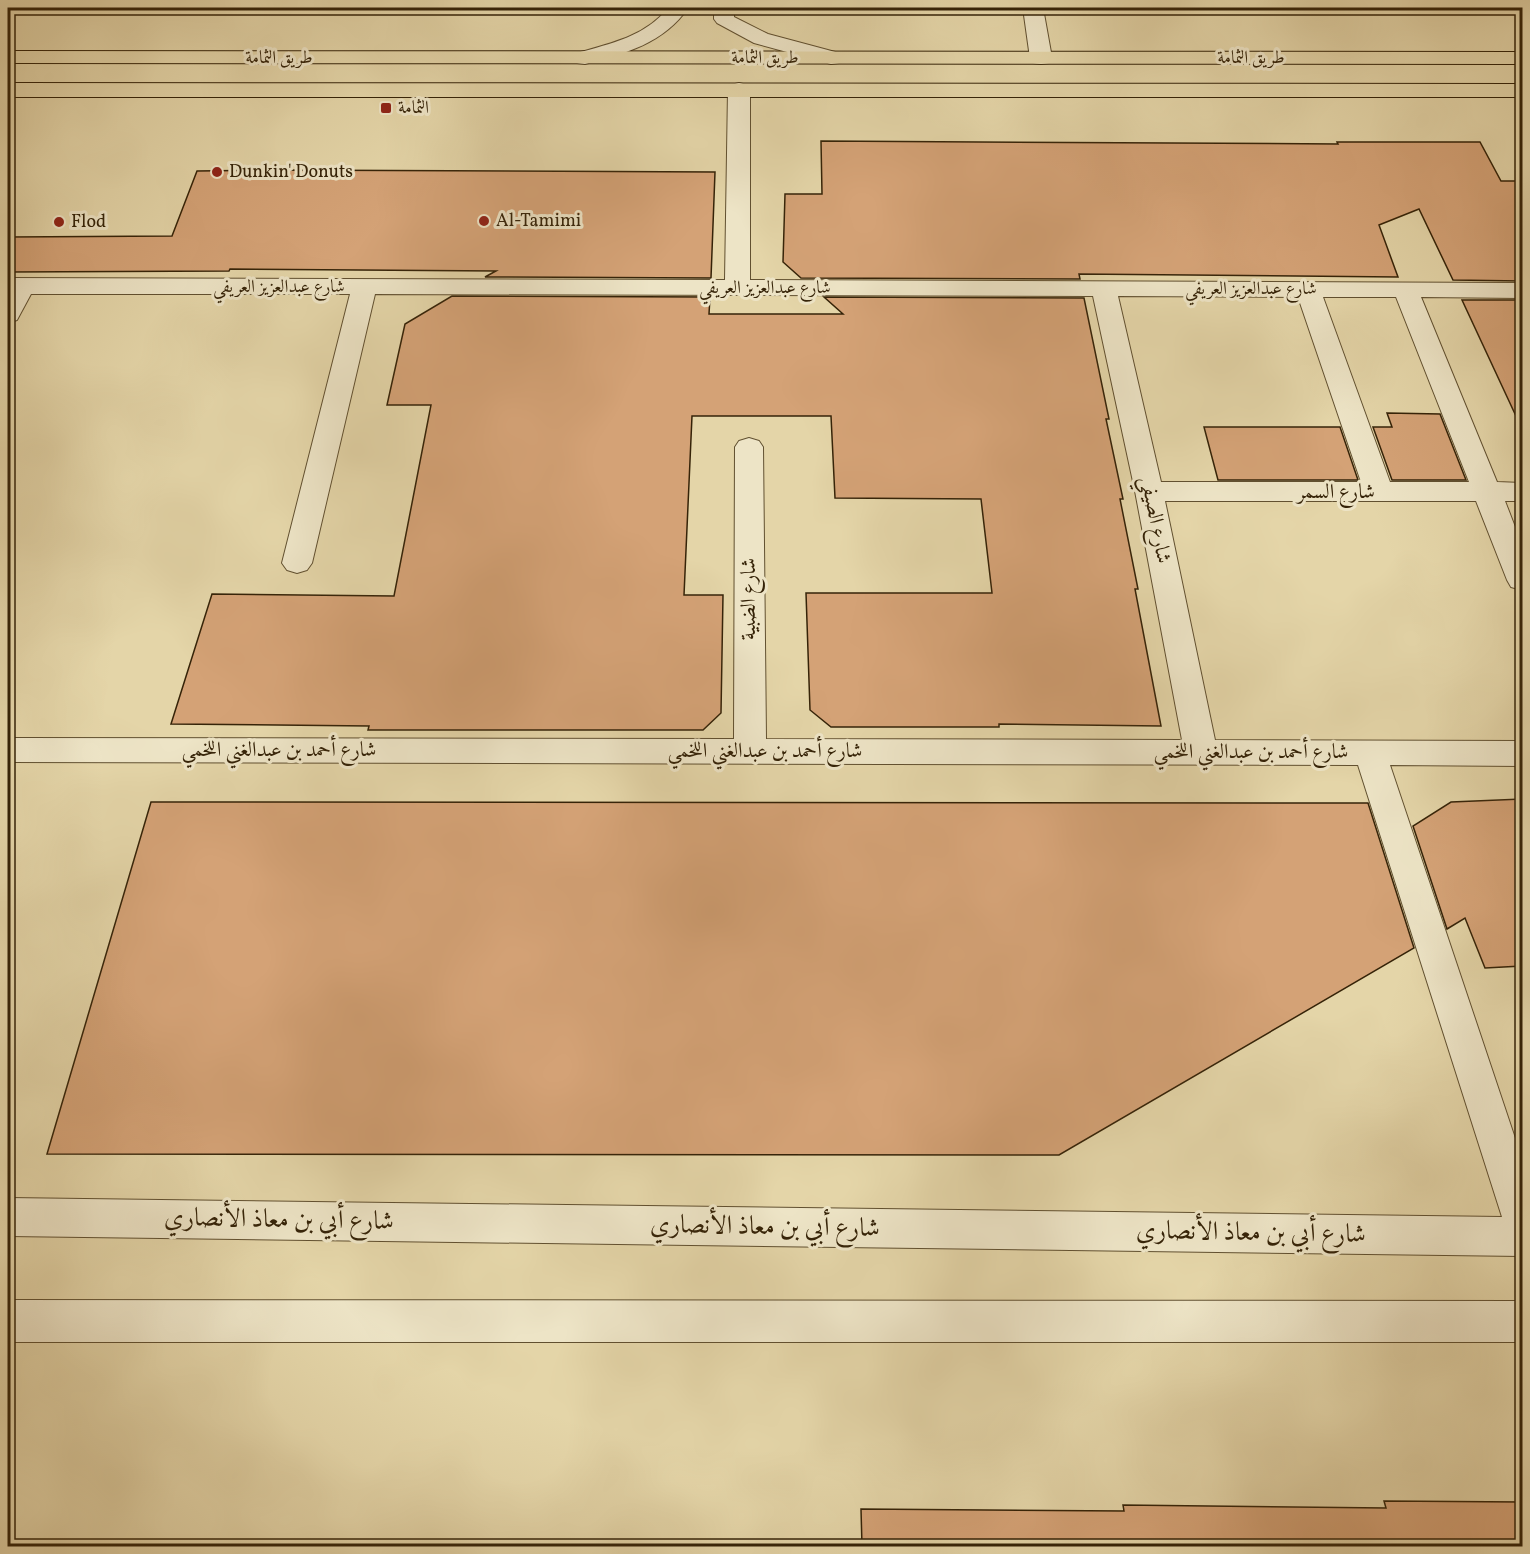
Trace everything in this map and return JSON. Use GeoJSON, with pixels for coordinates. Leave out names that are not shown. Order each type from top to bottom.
{"type":"FeatureCollection","features":[{"type":"Feature","properties":{"kind":"main road","name":"طريق الثمامة"},"geometry":{"type":"LineString","coordinates":[[8,57],[1522,58]]}},
{"type":"Feature","properties":{"kind":"main road","name":"طريق الثمامة"},"geometry":{"type":"LineString","coordinates":[[8,90],[1522,91]]}},
{"type":"Feature","properties":{"kind":"street"},"geometry":{"type":"LineString","coordinates":[[585,58],[645,38],[660,30],[678,8]]}},
{"type":"Feature","properties":{"kind":"street"},"geometry":{"type":"LineString","coordinates":[[724,8],[724,19],[734,27],[831,58]]}},
{"type":"Feature","properties":{"kind":"street"},"geometry":{"type":"LineString","coordinates":[[1033,8],[1041,58]]}},
{"type":"Feature","properties":{"kind":"street"},"geometry":{"type":"LineString","coordinates":[[737,288],[739,90]]}},
{"type":"Feature","properties":{"kind":"street"},"geometry":{"type":"LineString","coordinates":[[8,315],[15,286]]}},
{"type":"Feature","properties":{"kind":"street","name":"شارع عبدالعزيز العريفي"},"geometry":{"type":"LineString","coordinates":[[15,286],[1522,290]]}},
{"type":"Feature","properties":{"kind":"street"},"geometry":{"type":"LineString","coordinates":[[297,562],[364,287]]}},
{"type":"Feature","properties":{"kind":"street","name":"شارع الصيفي"},"geometry":{"type":"LineString","coordinates":[[1104,289],[1149,491],[1201,752]]}},
{"type":"Feature","properties":{"kind":"street"},"geometry":{"type":"LineString","coordinates":[[1308,289],[1379,492]]}},
{"type":"Feature","properties":{"kind":"street"},"geometry":{"type":"LineString","coordinates":[[1405,289],[1522,579]]}},
{"type":"Feature","properties":{"kind":"street","name":"شارع الضبية"},"geometry":{"type":"LineString","coordinates":[[749,447],[750,751]]}},
{"type":"Feature","properties":{"kind":"street","name":"شارع السمر"},"geometry":{"type":"LineString","coordinates":[[1149,491],[1522,492]]}},
{"type":"Feature","properties":{"kind":"street","name":"شارع أحمد بن عبدالغني اللخمي"},"geometry":{"type":"LineString","coordinates":[[8,750],[1522,753]]}},
{"type":"Feature","properties":{"kind":"street"},"geometry":{"type":"LineString","coordinates":[[1370,753],[1522,1217]]}},
{"type":"Feature","properties":{"kind":"street","name":"شارع أبي بن معاذ الأنصاري"},"geometry":{"type":"LineString","coordinates":[[8,1217],[1522,1237]]}},
{"type":"Feature","properties":{"kind":"street"},"geometry":{"type":"LineString","coordinates":[[8,1321],[1522,1322]]}},
{"type":"Feature","properties":{"kind":"building"},"geometry":{"type":"Polygon","coordinates":[[[821,141],[1338,144],[1337,142],[1480,142],[1501,181],[1522,181],[1522,281],[1453,280],[1419,209],[1379,225],[1398,277],[1079,274],[1080,279],[801,278],[783,262],[785,194],[822,194],[821,141]]]}},
{"type":"Feature","properties":{"kind":"building","name":"Al-Tamimi"},"geometry":{"type":"Polygon","coordinates":[[[197,171],[715,172],[711,278],[485,277],[496,271],[230,269],[229,271],[8,272],[8,237],[172,236],[197,171]]]}},
{"type":"Feature","properties":{"kind":"building"},"geometry":{"type":"Polygon","coordinates":[[[452,296],[710,297],[709,314],[843,314],[824,297],[1084,298],[1109,419],[1106,419],[1123,499],[1120,499],[1138,589],[1135,589],[1161,726],[999,724],[999,727],[831,727],[810,710],[806,593],[992,593],[981,499],[835,498],[831,416],[692,416],[684,595],[723,595],[721,713],[703,730],[368,730],[369,726],[171,724],[212,594],[394,596],[431,405],[387,405],[405,324],[452,296]]]}},
{"type":"Feature","properties":{"kind":"building"},"geometry":{"type":"Polygon","coordinates":[[[1462,300],[1522,300],[1522,429],[1462,300]]]}},
{"type":"Feature","properties":{"kind":"building"},"geometry":{"type":"Polygon","coordinates":[[[1387,413],[1440,414],[1466,480],[1392,480],[1373,427],[1392,427],[1387,413]]]}},
{"type":"Feature","properties":{"kind":"building"},"geometry":{"type":"Polygon","coordinates":[[[1204,427],[1340,427],[1358,480],[1218,480],[1204,427]]]}},
{"type":"Feature","properties":{"kind":"building"},"geometry":{"type":"Polygon","coordinates":[[[1522,799],[1522,966],[1485,968],[1465,918],[1447,929],[1413,826],[1451,802],[1522,799]]]}},
{"type":"Feature","properties":{"kind":"building"},"geometry":{"type":"Polygon","coordinates":[[[151,802],[1368,803],[1414,948],[1059,1155],[47,1154],[151,802]]]}},
{"type":"Feature","properties":{"kind":"building"},"geometry":{"type":"Polygon","coordinates":[[[1384,1501],[1522,1502],[1522,1546],[862,1546],[861,1509],[1124,1511],[1123,1505],[1386,1508],[1384,1501]]]}},
{"type":"Feature","properties":{"kind":"place","name":"الثمامة"},"geometry":{"type":"Point","coordinates":[386,108]}},
{"type":"Feature","properties":{"kind":"place","name":"Dunkin' Donuts"},"geometry":{"type":"Point","coordinates":[217,172]}},
{"type":"Feature","properties":{"kind":"place","name":"Al-Tamimi"},"geometry":{"type":"Point","coordinates":[484,221]}},
{"type":"Feature","properties":{"kind":"place","name":"Flod"},"geometry":{"type":"Point","coordinates":[59,222]}}]}
